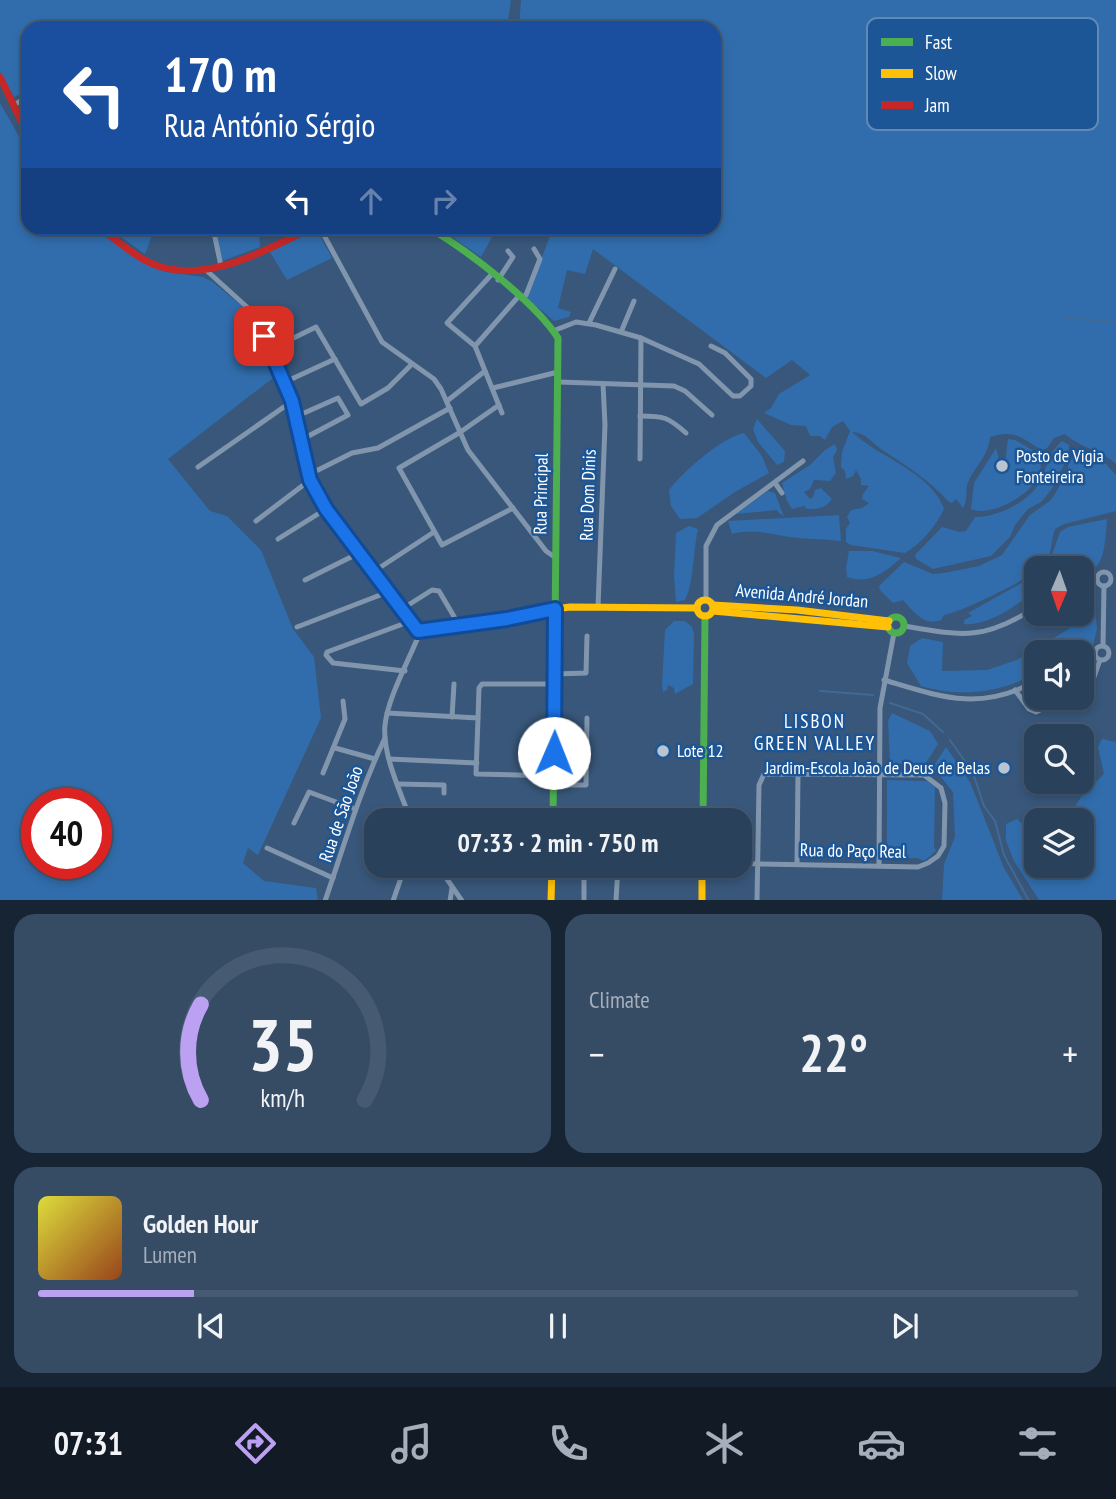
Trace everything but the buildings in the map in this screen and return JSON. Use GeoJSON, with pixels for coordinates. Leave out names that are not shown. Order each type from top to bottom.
{"type":"FeatureCollection","features":[{"type":"Feature","properties":{"kind":"street"},"geometry":{"type":"LineString","coordinates":[[0,77],[21,120]]}},
{"type":"Feature","properties":{"kind":"street"},"geometry":{"type":"LineString","coordinates":[[0,88],[21,123]]}},
{"type":"Feature","properties":{"kind":"street"},"geometry":{"type":"LineString","coordinates":[[14,105],[21,100]]}},
{"type":"Feature","properties":{"kind":"street"},"geometry":{"type":"LineString","coordinates":[[111,235],[158,266],[183,271],[206,270],[296,235]]}},
{"type":"Feature","properties":{"kind":"street"},"geometry":{"type":"LineString","coordinates":[[215,235],[221,265]]}},
{"type":"Feature","properties":{"kind":"street"},"geometry":{"type":"LineString","coordinates":[[324,235],[382,342],[434,379],[447,401],[468,450],[546,551],[556,558]]}},
{"type":"Feature","properties":{"kind":"street"},"geometry":{"type":"LineString","coordinates":[[442,235],[454,242],[520,297],[553,331],[576,322],[589,323],[641,338],[699,363],[733,396],[740,396],[751,386],[751,379],[725,353],[711,346]]}},
{"type":"Feature","properties":{"kind":"street"},"geometry":{"type":"LineString","coordinates":[[475,346],[520,297],[526,295],[540,259],[534,249]]}},
{"type":"Feature","properties":{"kind":"street"},"geometry":{"type":"LineString","coordinates":[[502,414],[475,346],[447,323],[513,257],[508,251]]}},
{"type":"Feature","properties":{"kind":"street"},"geometry":{"type":"LineString","coordinates":[[589,323],[615,269]]}},
{"type":"Feature","properties":{"kind":"street"},"geometry":{"type":"LineString","coordinates":[[206,270],[248,308],[271,349],[292,401],[309,478],[326,509],[418,631],[418,637],[387,713],[385,737],[389,759],[406,808]]}},
{"type":"Feature","properties":{"kind":"street"},"geometry":{"type":"LineString","coordinates":[[621,332],[634,301]]}},
{"type":"Feature","properties":{"kind":"street"},"geometry":{"type":"LineString","coordinates":[[271,349],[316,327],[361,404],[388,388],[412,364]]}},
{"type":"Feature","properties":{"kind":"street","name":"Rua Principal"},"geometry":{"type":"LineString","coordinates":[[553,331],[558,338],[553,808]]}},
{"type":"Feature","properties":{"kind":"street"},"geometry":{"type":"LineString","coordinates":[[640,459],[641,338]]}},
{"type":"Feature","properties":{"kind":"street"},"geometry":{"type":"LineString","coordinates":[[285,382],[335,359]]}},
{"type":"Feature","properties":{"kind":"street"},"geometry":{"type":"LineString","coordinates":[[447,401],[485,371]]}},
{"type":"Feature","properties":{"kind":"street"},"geometry":{"type":"LineString","coordinates":[[493,388],[558,372]]}},
{"type":"Feature","properties":{"kind":"street"},"geometry":{"type":"LineString","coordinates":[[558,382],[674,386],[685,391],[712,415]]}},
{"type":"Feature","properties":{"kind":"street","name":"Rua Dom Dinis"},"geometry":{"type":"LineString","coordinates":[[598,607],[605,425],[604,384]]}},
{"type":"Feature","properties":{"kind":"street"},"geometry":{"type":"LineString","coordinates":[[295,417],[338,398],[348,415],[301,440]]}},
{"type":"Feature","properties":{"kind":"street"},"geometry":{"type":"LineString","coordinates":[[198,467],[292,401]]}},
{"type":"Feature","properties":{"kind":"street"},"geometry":{"type":"LineString","coordinates":[[499,405],[459,433],[400,468],[442,545],[513,508]]}},
{"type":"Feature","properties":{"kind":"street"},"geometry":{"type":"LineString","coordinates":[[256,521],[309,478],[352,453],[378,449],[450,408]]}},
{"type":"Feature","properties":{"kind":"street"},"geometry":{"type":"LineString","coordinates":[[640,416],[663,416],[686,433]]}},
{"type":"Feature","properties":{"kind":"street"},"geometry":{"type":"LineString","coordinates":[[702,808],[710,611],[706,599],[706,546],[718,524],[726,516],[803,461]]}},
{"type":"Feature","properties":{"kind":"street"},"geometry":{"type":"LineString","coordinates":[[775,483],[782,493]]}},
{"type":"Feature","properties":{"kind":"street"},"geometry":{"type":"LineString","coordinates":[[278,539],[326,509]]}},
{"type":"Feature","properties":{"kind":"street"},"geometry":{"type":"LineString","coordinates":[[373,572],[434,532]]}},
{"type":"Feature","properties":{"kind":"street"},"geometry":{"type":"LineString","coordinates":[[305,580],[359,553]]}},
{"type":"Feature","properties":{"kind":"street"},"geometry":{"type":"LineString","coordinates":[[1105,571],[1114,581],[1104,586],[1099,584],[1097,579],[1099,573],[1105,571]]}},
{"type":"Feature","properties":{"kind":"street"},"geometry":{"type":"LineString","coordinates":[[1102,646],[1104,586]]}},
{"type":"Feature","properties":{"kind":"street"},"geometry":{"type":"LineString","coordinates":[[402,608],[432,590],[439,591],[459,625]]}},
{"type":"Feature","properties":{"kind":"street"},"geometry":{"type":"LineString","coordinates":[[297,627],[388,592]]}},
{"type":"Feature","properties":{"kind":"street"},"geometry":{"type":"LineString","coordinates":[[555,593],[570,607]]}},
{"type":"Feature","properties":{"kind":"street"},"geometry":{"type":"LineString","coordinates":[[706,599],[699,602],[697,608],[699,614],[710,611]]}},
{"type":"Feature","properties":{"kind":"street"},"geometry":{"type":"LineString","coordinates":[[418,631],[570,607],[697,608]]}},
{"type":"Feature","properties":{"kind":"street","name":"Avenida André Jordan"},"geometry":{"type":"LineString","coordinates":[[710,611],[890,627],[894,617],[900,618],[904,626]]}},
{"type":"Feature","properties":{"kind":"street"},"geometry":{"type":"LineString","coordinates":[[879,866],[880,708],[890,627],[900,632],[904,626],[947,634],[974,634],[997,629],[1024,614]]}},
{"type":"Feature","properties":{"kind":"street"},"geometry":{"type":"LineString","coordinates":[[405,671],[333,663],[326,655],[327,652],[411,621]]}},
{"type":"Feature","properties":{"kind":"street"},"geometry":{"type":"LineString","coordinates":[[555,674],[586,673],[587,636]]}},
{"type":"Feature","properties":{"kind":"street"},"geometry":{"type":"LineString","coordinates":[[1100,660],[1095,652],[1102,646]]}},
{"type":"Feature","properties":{"kind":"street"},"geometry":{"type":"LineString","coordinates":[[1102,646],[1116,658]]}},
{"type":"Feature","properties":{"kind":"street"},"geometry":{"type":"LineString","coordinates":[[1100,660],[1105,660],[1109,654]]}},
{"type":"Feature","properties":{"kind":"street"},"geometry":{"type":"LineString","coordinates":[[1094,677],[1100,660]]}},
{"type":"Feature","properties":{"kind":"street"},"geometry":{"type":"LineString","coordinates":[[884,680],[954,699],[976,698],[1015,691],[1024,687]]}},
{"type":"Feature","properties":{"kind":"street"},"geometry":{"type":"LineString","coordinates":[[452,717],[454,684]]}},
{"type":"Feature","properties":{"kind":"street"},"geometry":{"type":"LineString","coordinates":[[555,684],[482,684],[479,688],[476,774],[586,785],[587,718]]}},
{"type":"Feature","properties":{"kind":"street"},"geometry":{"type":"LineString","coordinates":[[1015,691],[1024,703]]}},
{"type":"Feature","properties":{"kind":"street"},"geometry":{"type":"LineString","coordinates":[[323,774],[345,719],[343,701]]}},
{"type":"Feature","properties":{"kind":"street"},"geometry":{"type":"LineString","coordinates":[[387,713],[478,718]]}},
{"type":"Feature","properties":{"kind":"street","name":"Rua de São João"},"geometry":{"type":"LineString","coordinates":[[325,900],[355,809],[385,737]]}},
{"type":"Feature","properties":{"kind":"street"},"geometry":{"type":"LineString","coordinates":[[335,748],[375,759]]}},
{"type":"Feature","properties":{"kind":"street"},"geometry":{"type":"LineString","coordinates":[[389,759],[477,763]]}},
{"type":"Feature","properties":{"kind":"street"},"geometry":{"type":"LineString","coordinates":[[797,864],[798,773]]}},
{"type":"Feature","properties":{"kind":"street","name":"Rua do Paço Real"},"geometry":{"type":"LineString","coordinates":[[752,864],[758,864],[797,864],[879,866],[918,866],[928,863],[938,856],[944,846],[945,803],[941,788],[933,779],[924,775],[764,774],[760,779],[758,864],[757,900]]}},
{"type":"Feature","properties":{"kind":"street"},"geometry":{"type":"LineString","coordinates":[[398,784],[444,785],[444,793]]}},
{"type":"Feature","properties":{"kind":"street"},"geometry":{"type":"LineString","coordinates":[[294,823],[309,792],[355,809]]}},
{"type":"Feature","properties":{"kind":"street"},"geometry":{"type":"LineString","coordinates":[[267,848],[333,878]]}},
{"type":"Feature","properties":{"kind":"street"},"geometry":{"type":"LineString","coordinates":[[393,900],[401,878]]}},
{"type":"Feature","properties":{"kind":"street"},"geometry":{"type":"LineString","coordinates":[[446,878],[461,900]]}},
{"type":"Feature","properties":{"kind":"street"},"geometry":{"type":"LineString","coordinates":[[551,900],[552,878]]}},
{"type":"Feature","properties":{"kind":"street"},"geometry":{"type":"LineString","coordinates":[[584,878],[584,900]]}},
{"type":"Feature","properties":{"kind":"street"},"geometry":{"type":"LineString","coordinates":[[616,900],[617,878]]}},
{"type":"Feature","properties":{"kind":"street"},"geometry":{"type":"LineString","coordinates":[[702,878],[702,900]]}},
{"type":"Feature","properties":{"kind":"street"},"geometry":{"type":"LineString","coordinates":[[450,900],[452,888]]}},
{"type":"Feature","properties":{"kind":"shaded area"},"geometry":{"type":"Polygon","coordinates":[[[0,0],[511,0],[508,21],[21,21],[21,94],[14,97],[0,72],[0,0]]]}},
{"type":"Feature","properties":{"kind":"shaded area"},"geometry":{"type":"Polygon","coordinates":[[[521,0],[1116,0],[1116,464],[1065,434],[1054,438],[1047,448],[1042,450],[1012,434],[990,437],[985,454],[968,483],[963,508],[956,499],[952,503],[948,501],[924,479],[864,436],[852,432],[928,485],[944,509],[928,534],[905,553],[846,542],[846,529],[850,523],[847,517],[851,510],[862,508],[869,503],[862,499],[869,486],[861,485],[856,470],[853,476],[846,479],[845,471],[841,467],[842,452],[850,431],[843,421],[832,427],[825,440],[820,436],[810,436],[806,426],[791,425],[764,413],[771,408],[779,394],[810,375],[792,360],[766,378],[593,249],[585,274],[567,270],[558,308],[571,312],[569,317],[554,321],[527,298],[550,235],[721,235],[721,21],[520,21],[521,0]]]}},
{"type":"Feature","properties":{"kind":"shaded area"},"geometry":{"type":"Polygon","coordinates":[[[0,103],[21,140],[21,235],[103,235],[150,266],[166,272],[203,277],[213,282],[244,308],[256,326],[277,372],[273,378],[168,459],[210,511],[227,516],[261,550],[293,629],[314,657],[321,718],[258,855],[248,848],[243,863],[264,881],[316,888],[318,900],[0,900],[0,103]]]}},
{"type":"Feature","properties":{"kind":"shaded area"},"geometry":{"type":"Polygon","coordinates":[[[118,235],[152,235],[145,254],[118,235]]]}},
{"type":"Feature","properties":{"kind":"shaded area"},"geometry":{"type":"Polygon","coordinates":[[[216,235],[259,235],[260,247],[222,261],[216,235]]]}},
{"type":"Feature","properties":{"kind":"shaded area"},"geometry":{"type":"Polygon","coordinates":[[[305,235],[316,235],[320,236],[332,258],[287,280],[270,252],[305,235]]]}},
{"type":"Feature","properties":{"kind":"shaded area"},"geometry":{"type":"Polygon","coordinates":[[[449,235],[493,235],[481,257],[449,235]]]}},
{"type":"Feature","properties":{"kind":"shaded area"},"geometry":{"type":"Polygon","coordinates":[[[757,419],[785,451],[784,462],[777,465],[758,442],[753,429],[757,419]]]}},
{"type":"Feature","properties":{"kind":"shaded area"},"geometry":{"type":"Polygon","coordinates":[[[744,433],[762,456],[769,473],[697,518],[680,519],[671,506],[669,490],[704,456],[725,441],[744,433]]]}},
{"type":"Feature","properties":{"kind":"shaded area"},"geometry":{"type":"Polygon","coordinates":[[[1008,439],[1015,440],[1041,455],[1037,479],[1015,500],[997,508],[979,511],[971,509],[974,483],[996,448],[1000,463],[1005,463],[1008,439]]]}},
{"type":"Feature","properties":{"kind":"shaded area"},"geometry":{"type":"Polygon","coordinates":[[[1062,441],[1069,445],[1068,457],[1051,490],[1041,502],[1028,509],[1015,525],[1010,537],[991,556],[933,569],[916,559],[915,555],[942,527],[966,531],[975,517],[1003,511],[1029,495],[1041,480],[1050,456],[1062,441]]]}},
{"type":"Feature","properties":{"kind":"shaded area"},"geometry":{"type":"Polygon","coordinates":[[[835,444],[837,450],[833,457],[836,473],[830,481],[814,480],[810,489],[804,492],[810,499],[815,490],[821,488],[832,499],[821,508],[807,509],[804,506],[792,509],[782,483],[835,444]]]}},
{"type":"Feature","properties":{"kind":"shaded area"},"geometry":{"type":"Polygon","coordinates":[[[1081,451],[1103,461],[1116,475],[1116,511],[1064,524],[1055,529],[1049,556],[1024,556],[1024,579],[944,615],[941,620],[935,622],[919,617],[903,600],[893,603],[880,590],[879,586],[904,562],[933,574],[979,566],[1002,555],[1030,515],[1051,500],[1067,474],[1069,462],[1081,451]]]}},
{"type":"Feature","properties":{"kind":"shaded area"},"geometry":{"type":"Polygon","coordinates":[[[768,491],[775,493],[784,517],[776,510],[736,514],[768,491]]]}},
{"type":"Feature","properties":{"kind":"shaded area"},"geometry":{"type":"Polygon","coordinates":[[[839,515],[841,541],[754,532],[732,534],[728,521],[839,515]]]}},
{"type":"Feature","properties":{"kind":"shaded area"},"geometry":{"type":"Polygon","coordinates":[[[1107,519],[1103,554],[1094,570],[1094,556],[1052,556],[1060,532],[1068,527],[1107,519]]]}},
{"type":"Feature","properties":{"kind":"shaded area"},"geometry":{"type":"Polygon","coordinates":[[[689,526],[698,529],[692,576],[685,600],[676,602],[676,533],[689,526]]]}},
{"type":"Feature","properties":{"kind":"shaded area"},"geometry":{"type":"Polygon","coordinates":[[[849,551],[872,551],[901,558],[877,576],[855,579],[847,577],[849,551]]]}},
{"type":"Feature","properties":{"kind":"shaded area"},"geometry":{"type":"Polygon","coordinates":[[[1024,582],[1024,599],[1004,613],[980,623],[964,624],[964,620],[972,616],[968,613],[1024,582]]]}},
{"type":"Feature","properties":{"kind":"shaded area"},"geometry":{"type":"Polygon","coordinates":[[[1094,600],[1097,629],[1094,641],[1050,640],[1074,626],[1094,626],[1094,600]]]}},
{"type":"Feature","properties":{"kind":"shaded area"},"geometry":{"type":"Polygon","coordinates":[[[674,621],[685,621],[692,627],[694,634],[693,684],[675,694],[674,688],[668,685],[663,692],[662,684],[665,630],[674,621]]]}},
{"type":"Feature","properties":{"kind":"shaded area"},"geometry":{"type":"Polygon","coordinates":[[[922,638],[943,642],[942,671],[987,670],[1024,656],[1024,679],[980,692],[950,692],[921,686],[907,663],[910,646],[922,638]]]}},
{"type":"Feature","properties":{"kind":"shaded area"},"geometry":{"type":"Polygon","coordinates":[[[892,713],[930,731],[938,744],[924,766],[890,763],[888,721],[892,713]]]}},
{"type":"Feature","properties":{"kind":"shaded area"},"geometry":{"type":"Polygon","coordinates":[[[1102,739],[1116,742],[1116,900],[1039,900],[1025,878],[1094,878],[1094,808],[1074,808],[1084,794],[1094,794],[1094,784],[1104,774],[1098,747],[1102,739]]]}},
{"type":"Feature","properties":{"kind":"shaded area"},"geometry":{"type":"Polygon","coordinates":[[[946,747],[970,782],[1004,868],[1023,900],[942,900],[944,864],[955,837],[953,792],[933,767],[946,747]]]}},
{"type":"Feature","properties":{"kind":"shaded area"},"geometry":{"type":"Polygon","coordinates":[[[887,780],[927,781],[935,787],[936,851],[924,861],[917,858],[887,858],[887,780]]]}},
{"type":"Feature","properties":{"kind":"shaded area"},"geometry":{"type":"Polygon","coordinates":[[[1017,819],[1024,825],[1024,877],[1006,841],[1006,824],[1017,819]]]}},
{"type":"Feature","properties":{"kind":"waterway"},"geometry":{"type":"LineString","coordinates":[[1065,318],[1116,322]]}},
{"type":"Feature","properties":{"kind":"waterway"},"geometry":{"type":"LineString","coordinates":[[820,691],[873,695]]}},
{"type":"Feature","properties":{"kind":"waterway"},"geometry":{"type":"LineString","coordinates":[[890,703],[923,714],[943,732]]}},
{"type":"Feature","properties":{"kind":"waterway"},"geometry":{"type":"LineString","coordinates":[[950,740],[973,773],[984,806],[995,821],[1004,855],[1028,900]]}},
{"type":"Feature","properties":{"kind":"traffic: fast"},"geometry":{"type":"LineString","coordinates":[[440,235],[499,277],[533,308],[558,338],[553,808]]}},
{"type":"Feature","properties":{"kind":"traffic: fast"},"geometry":{"type":"LineString","coordinates":[[703,808],[705,616]]}},
{"type":"Feature","properties":{"kind":"traffic: fast"},"geometry":{"type":"LineString","coordinates":[[896,617],[902,619],[904,625],[902,631],[896,633],[890,631],[888,625],[890,619],[896,617]]}},
{"type":"Feature","properties":{"kind":"traffic: slow"},"geometry":{"type":"LineString","coordinates":[[702,600],[708,600],[713,608],[711,614],[702,616],[697,611],[697,605],[702,600]]}},
{"type":"Feature","properties":{"kind":"traffic: slow"},"geometry":{"type":"LineString","coordinates":[[713,605],[797,610],[889,621]]}},
{"type":"Feature","properties":{"kind":"traffic: slow"},"geometry":{"type":"LineString","coordinates":[[555,609],[697,608]]}},
{"type":"Feature","properties":{"kind":"traffic: slow"},"geometry":{"type":"LineString","coordinates":[[713,611],[888,627]]}},
{"type":"Feature","properties":{"kind":"traffic: slow"},"geometry":{"type":"LineString","coordinates":[[551,900],[552,878]]}},
{"type":"Feature","properties":{"kind":"traffic: slow"},"geometry":{"type":"LineString","coordinates":[[702,878],[702,900]]}},
{"type":"Feature","properties":{"kind":"traffic: jam"},"geometry":{"type":"LineString","coordinates":[[0,77],[21,121]]}},
{"type":"Feature","properties":{"kind":"traffic: jam"},"geometry":{"type":"LineString","coordinates":[[109,235],[150,263],[178,270],[198,270],[237,262],[297,235]]}},
{"type":"Feature","properties":{"kind":"place","name":"Posto de Vigia Fonteireira"},"geometry":{"type":"Point","coordinates":[1002,466]}},
{"type":"Feature","properties":{"kind":"place","name":"Lote 12"},"geometry":{"type":"Point","coordinates":[663,751]}},
{"type":"Feature","properties":{"kind":"place","name":"Jardim-Escola João de Deus de Belas"},"geometry":{"type":"Point","coordinates":[1004,768]}},
{"type":"Feature","properties":{"kind":"district","name":"LISBON GREEN VALLEY"},"geometry":{"type":"Point","coordinates":[815,732]}},
{"type":"Feature","properties":{"kind":"route"},"geometry":{"type":"LineString","coordinates":[[264,336],[292,401],[310,480],[326,509],[418,631],[507,619],[555,609],[554,753]]}}]}
